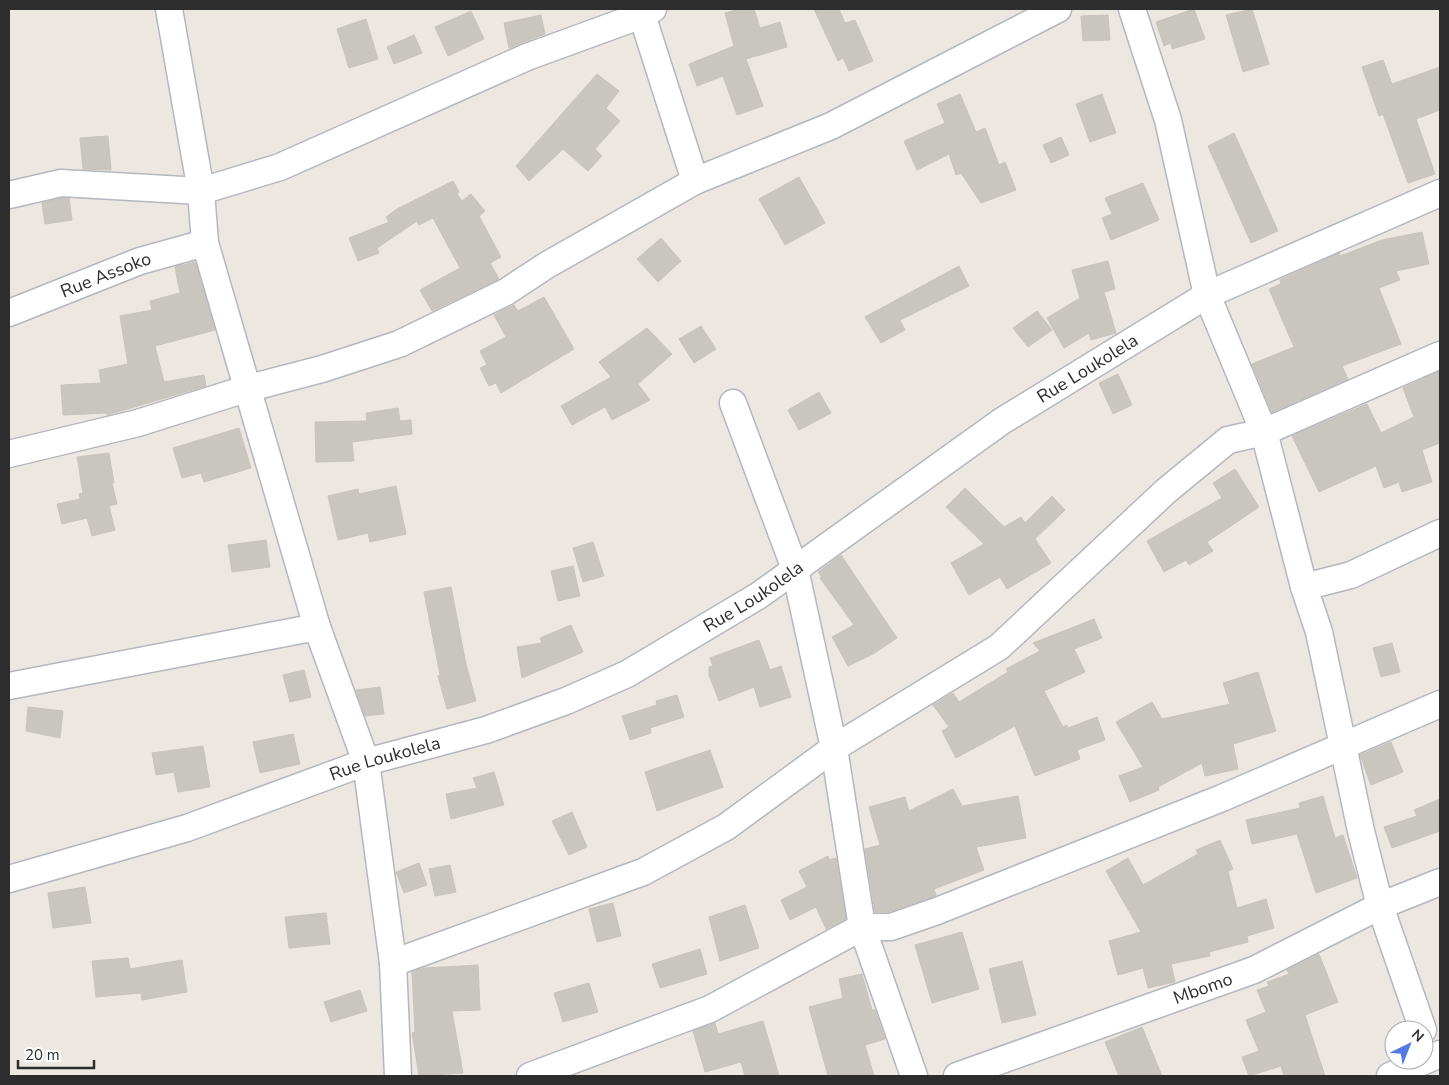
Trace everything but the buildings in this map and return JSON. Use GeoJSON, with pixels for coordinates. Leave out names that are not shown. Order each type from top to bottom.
{"type":"FeatureCollection","features":[{"type":"Feature","properties":{"kind":"street"},"geometry":{"type":"LineString","coordinates":[[169,9],[201,191],[206,242],[317,626],[366,762],[393,963],[398,1076]]}},
{"type":"Feature","properties":{"kind":"street"},"geometry":{"type":"LineString","coordinates":[[9,454],[138,422],[249,388],[322,370],[399,344],[506,292],[547,265],[695,181],[831,126],[1058,9]]}},
{"type":"Feature","properties":{"kind":"street"},"geometry":{"type":"LineString","coordinates":[[1132,9],[1168,120],[1207,295],[1264,432],[1304,587],[1319,632],[1342,747],[1380,906],[1420,1020]]}},
{"type":"Feature","properties":{"kind":"street"},"geometry":{"type":"LineString","coordinates":[[9,195],[61,184],[201,191],[280,167],[527,56],[647,12],[695,181]]}},
{"type":"Feature","properties":{"kind":"street","name":"Rue Loukolela"},"geometry":{"type":"LineString","coordinates":[[9,880],[187,828],[366,762],[486,730],[566,701],[627,674],[758,596],[1002,421],[1207,295],[1440,193]]}},
{"type":"Feature","properties":{"kind":"street","name":"Rue Assoko"},"geometry":{"type":"LineString","coordinates":[[9,313],[140,261],[206,242]]}},
{"type":"Feature","properties":{"kind":"street"},"geometry":{"type":"LineString","coordinates":[[393,963],[642,872],[726,827],[834,748],[998,647],[1166,491],[1228,440],[1264,432],[1440,355]]}},
{"type":"Feature","properties":{"kind":"street"},"geometry":{"type":"LineString","coordinates":[[733,403],[795,569],[834,748],[862,927],[914,1076]]}},
{"type":"Feature","properties":{"kind":"street"},"geometry":{"type":"LineString","coordinates":[[1304,587],[1351,575],[1440,533]]}},
{"type":"Feature","properties":{"kind":"street"},"geometry":{"type":"LineString","coordinates":[[9,686],[317,626]]}},
{"type":"Feature","properties":{"kind":"street"},"geometry":{"type":"LineString","coordinates":[[530,1076],[710,1009],[862,927],[891,927],[937,910],[1222,798],[1440,704]]}},
{"type":"Feature","properties":{"kind":"street","name":"Mbomo"},"geometry":{"type":"LineString","coordinates":[[957,1076],[1254,970],[1380,906],[1440,882]]}},
{"type":"Feature","properties":{"kind":"street"},"geometry":{"type":"LineString","coordinates":[[1390,1076],[1438,1062]]}}]}
